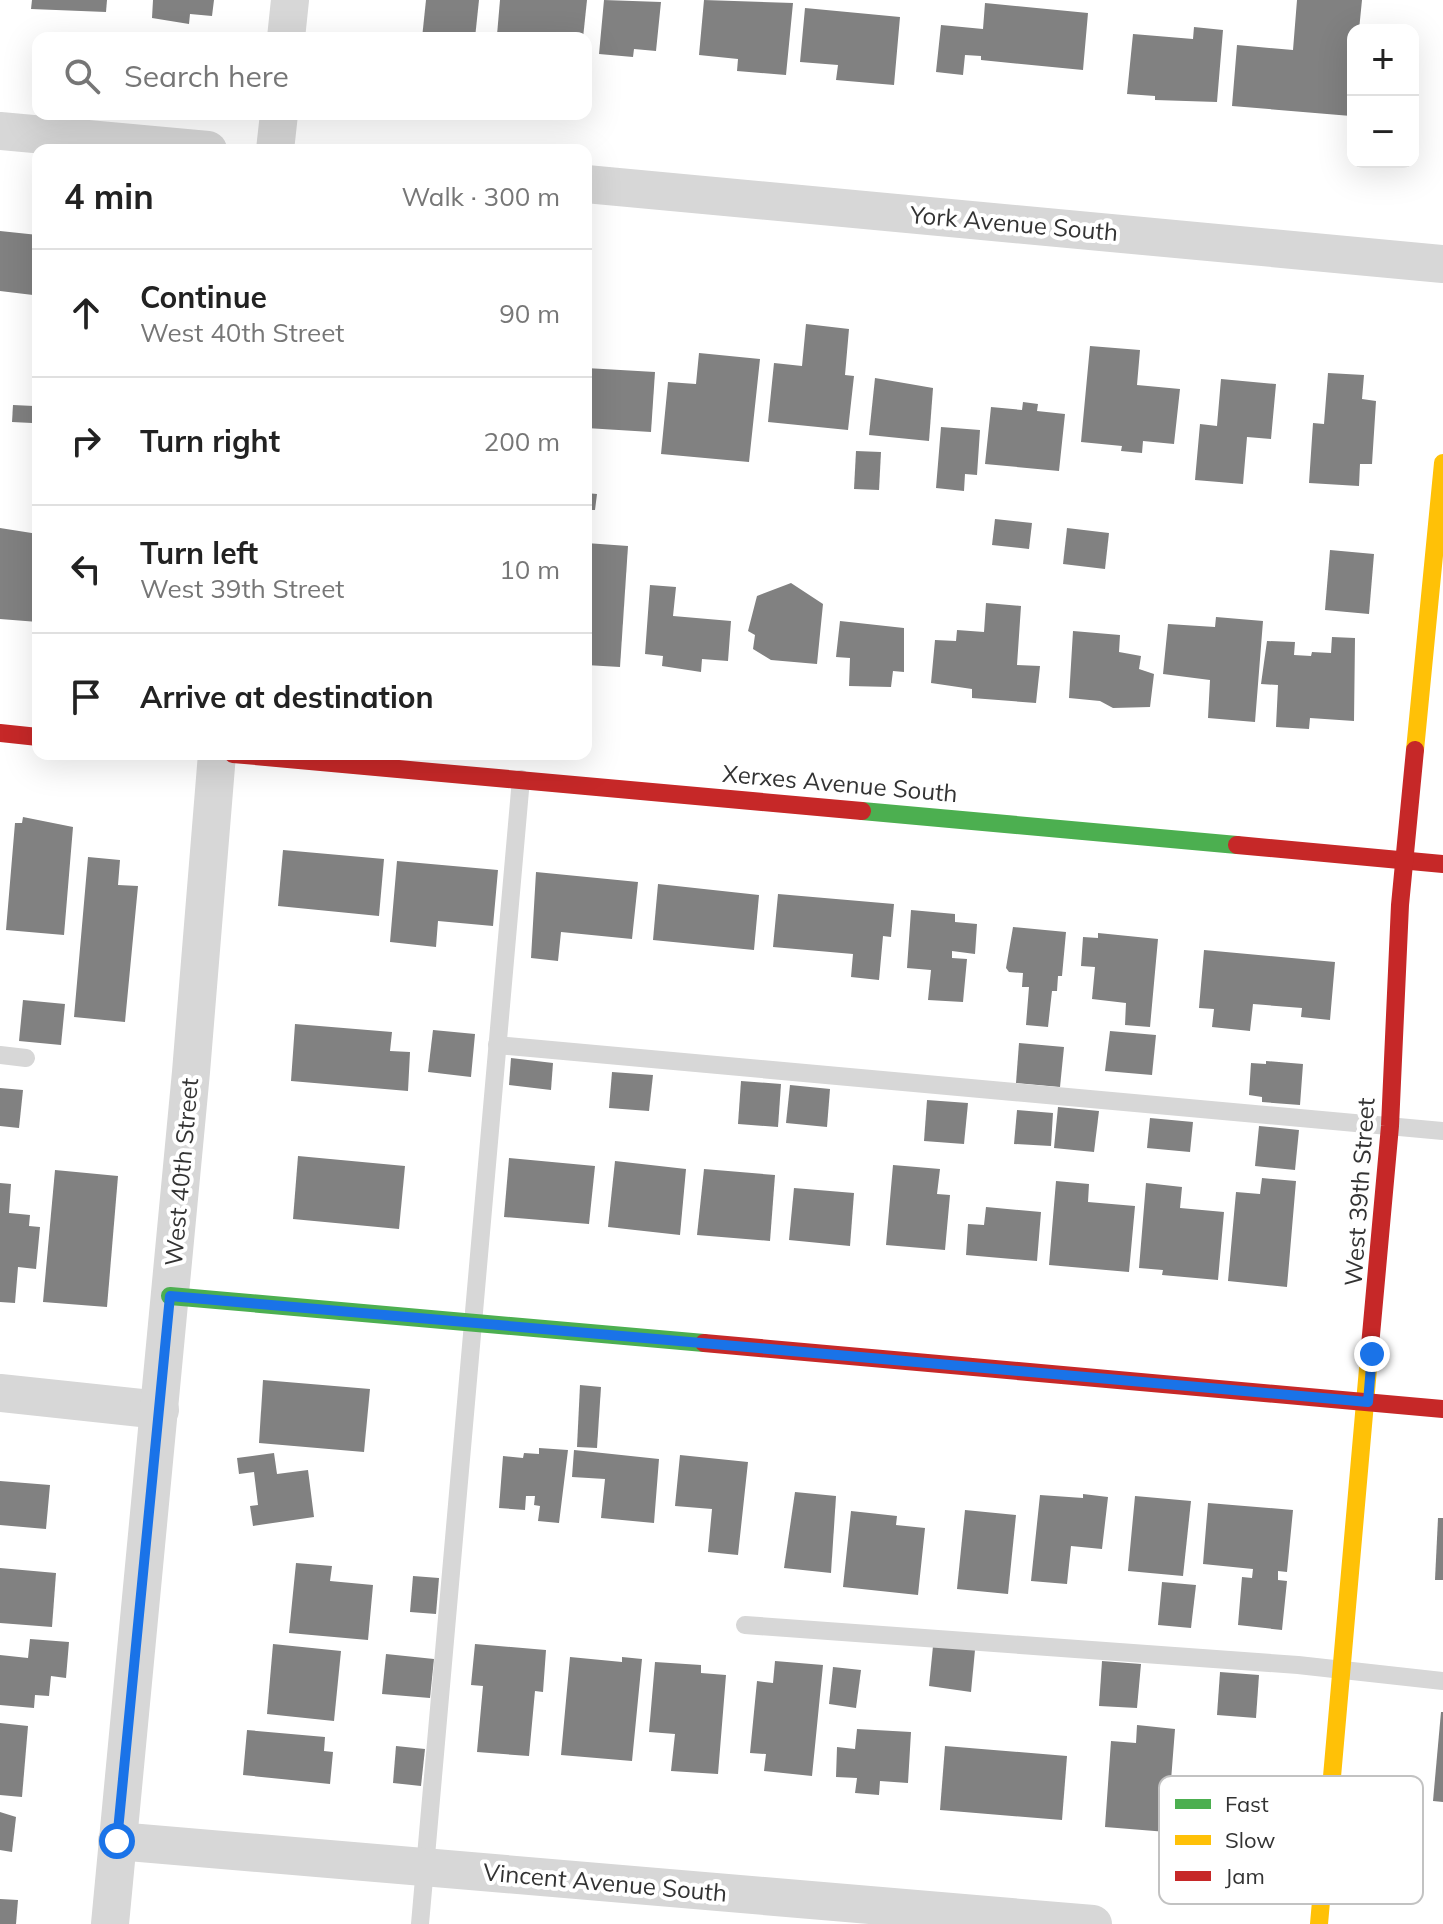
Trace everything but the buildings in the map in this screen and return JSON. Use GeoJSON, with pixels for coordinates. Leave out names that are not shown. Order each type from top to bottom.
{"type":"FeatureCollection","features":[{"type":"Feature","properties":{"kind":"street"},"geometry":{"type":"LineString","coordinates":[[287,32],[290,0]]}},
{"type":"Feature","properties":{"kind":"street"},"geometry":{"type":"LineString","coordinates":[[276,144],[278,120]]}},
{"type":"Feature","properties":{"kind":"street"},"geometry":{"type":"LineString","coordinates":[[0,131],[142,144]]}},
{"type":"Feature","properties":{"kind":"street","name":"York Avenue South"},"geometry":{"type":"LineString","coordinates":[[592,185],[1443,264]]}},
{"type":"Feature","properties":{"kind":"street","name":"West 39th Street"},"geometry":{"type":"LineString","coordinates":[[1333,1776],[1390,1126],[1404,860],[1443,463]]}},
{"type":"Feature","properties":{"kind":"street"},"geometry":{"type":"LineString","coordinates":[[0,733],[32,736]]}},
{"type":"Feature","properties":{"kind":"street","name":"West 40th Street"},"geometry":{"type":"LineString","coordinates":[[110,1924],[160,1410],[216,760]]}},
{"type":"Feature","properties":{"kind":"street","name":"Xerxes Avenue South"},"geometry":{"type":"LineString","coordinates":[[305,760],[1443,864]]}},
{"type":"Feature","properties":{"kind":"street"},"geometry":{"type":"LineString","coordinates":[[170,1296],[1443,1409]]}},
{"type":"Feature","properties":{"kind":"street"},"geometry":{"type":"LineString","coordinates":[[0,1393],[160,1410]]}},
{"type":"Feature","properties":{"kind":"street","name":"Vincent Avenue South"},"geometry":{"type":"LineString","coordinates":[[117,1841],[1093,1924]]}},
{"type":"Feature","properties":{"kind":"street","name":"West 39th Street"},"geometry":{"type":"LineString","coordinates":[[1319,1924],[1321,1904]]}},
{"type":"Feature","properties":{"kind":"lane"},"geometry":{"type":"LineString","coordinates":[[420,1924],[521,778]]}},
{"type":"Feature","properties":{"kind":"lane"},"geometry":{"type":"LineString","coordinates":[[497,1045],[1443,1131]]}},
{"type":"Feature","properties":{"kind":"lane"},"geometry":{"type":"LineString","coordinates":[[0,1055],[26,1058]]}},
{"type":"Feature","properties":{"kind":"lane"},"geometry":{"type":"LineString","coordinates":[[745,1625],[1298,1665],[1343,1673],[1443,1681]]}},
{"type":"Feature","properties":{"kind":"traffic: fast"},"geometry":{"type":"LineString","coordinates":[[862,811],[1237,845]]}},
{"type":"Feature","properties":{"kind":"traffic: fast"},"geometry":{"type":"LineString","coordinates":[[170,1296],[704,1343]]}},
{"type":"Feature","properties":{"kind":"traffic: slow"},"geometry":{"type":"LineString","coordinates":[[1415,750],[1443,463]]}},
{"type":"Feature","properties":{"kind":"traffic: slow"},"geometry":{"type":"LineString","coordinates":[[1332,1776],[1370,1346]]}},
{"type":"Feature","properties":{"kind":"traffic: slow"},"geometry":{"type":"LineString","coordinates":[[1319,1924],[1321,1904]]}},
{"type":"Feature","properties":{"kind":"traffic: jam"},"geometry":{"type":"LineString","coordinates":[[0,733],[32,736]]}},
{"type":"Feature","properties":{"kind":"traffic: jam"},"geometry":{"type":"LineString","coordinates":[[1370,1346],[1390,1126],[1400,905],[1415,750]]}},
{"type":"Feature","properties":{"kind":"traffic: jam"},"geometry":{"type":"LineString","coordinates":[[299,760],[862,811]]}},
{"type":"Feature","properties":{"kind":"traffic: jam"},"geometry":{"type":"LineString","coordinates":[[1237,845],[1443,864]]}},
{"type":"Feature","properties":{"kind":"traffic: jam"},"geometry":{"type":"LineString","coordinates":[[704,1343],[1443,1409]]}},
{"type":"Feature","properties":{"kind":"route"},"geometry":{"type":"LineString","coordinates":[[117,1841],[170,1296],[1368,1402],[1372,1354]]}}]}
